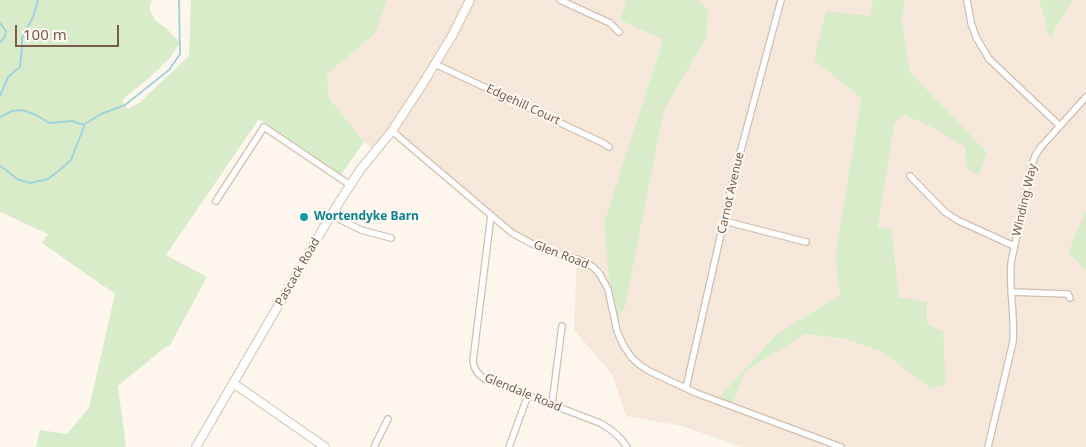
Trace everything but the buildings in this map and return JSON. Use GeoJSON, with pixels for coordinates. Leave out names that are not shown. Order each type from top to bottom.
{"type":"FeatureCollection","features":[{"type":"Feature","properties":{"kind":"street","name":"Pascack Road"},"geometry":{"type":"LineString","coordinates":[[196,447],[331,215],[360,170],[392,131],[452,36],[470,0]]}},
{"type":"Feature","properties":{"kind":"street"},"geometry":{"type":"LineString","coordinates":[[560,0],[610,23],[620,32]]}},
{"type":"Feature","properties":{"kind":"street","name":"Carnot Avenue"},"geometry":{"type":"LineString","coordinates":[[686,388],[734,176],[780,0]]}},
{"type":"Feature","properties":{"kind":"street"},"geometry":{"type":"LineString","coordinates":[[967,0],[971,23],[976,37],[989,59],[1060,126]]}},
{"type":"Feature","properties":{"kind":"street","name":"Edgehill Court"},"geometry":{"type":"LineString","coordinates":[[435,64],[609,147]]}},
{"type":"Feature","properties":{"kind":"street","name":"Winding Way"},"geometry":{"type":"LineString","coordinates":[[988,447],[1013,342],[1014,318],[1010,277],[1014,246],[1031,166],[1040,148],[1086,97]]}},
{"type":"Feature","properties":{"kind":"street"},"geometry":{"type":"LineString","coordinates":[[216,201],[264,127],[350,186]]}},
{"type":"Feature","properties":{"kind":"street","name":"Glen Road"},"geometry":{"type":"LineString","coordinates":[[392,131],[512,233],[553,253],[577,259],[593,267],[604,281],[611,301],[617,331],[625,348],[632,358],[649,371],[686,388],[841,447]]}},
{"type":"Feature","properties":{"kind":"street"},"geometry":{"type":"LineString","coordinates":[[910,176],[945,212],[957,220],[1014,246]]}},
{"type":"Feature","properties":{"kind":"street"},"geometry":{"type":"LineString","coordinates":[[331,215],[361,230],[391,238]]}},
{"type":"Feature","properties":{"kind":"street","name":"Glendale Road"},"geometry":{"type":"LineString","coordinates":[[491,215],[473,361],[476,372],[485,379],[600,423],[610,428],[627,447]]}},
{"type":"Feature","properties":{"kind":"street"},"geometry":{"type":"LineString","coordinates":[[724,221],[806,242]]}},
{"type":"Feature","properties":{"kind":"street"},"geometry":{"type":"LineString","coordinates":[[1011,292],[1068,294],[1070,298]]}},
{"type":"Feature","properties":{"kind":"street"},"geometry":{"type":"LineString","coordinates":[[552,404],[562,326]]}},
{"type":"Feature","properties":{"kind":"street"},"geometry":{"type":"LineString","coordinates":[[233,383],[325,447]]}},
{"type":"Feature","properties":{"kind":"street"},"geometry":{"type":"LineString","coordinates":[[509,447],[528,395]]}},
{"type":"Feature","properties":{"kind":"street"},"geometry":{"type":"LineString","coordinates":[[374,447],[388,419]]}},
{"type":"Feature","properties":{"kind":"shaded area"},"geometry":{"type":"Polygon","coordinates":[[[387,0],[627,0],[620,20],[663,40],[604,222],[615,319],[625,308],[664,110],[707,37],[708,10],[699,0],[873,0],[861,98],[835,257],[840,295],[777,334],[716,400],[732,406],[745,372],[805,334],[845,339],[882,352],[931,389],[927,324],[899,297],[892,230],[878,227],[894,125],[902,115],[930,126],[965,147],[967,169],[979,175],[987,152],[910,72],[902,20],[905,0],[1039,0],[1050,38],[1073,0],[1086,0],[1086,210],[1068,252],[1086,271],[1086,447],[742,447],[682,426],[626,416],[612,374],[574,330],[577,259],[524,240],[392,131],[376,150],[364,142],[329,98],[327,74],[375,34],[387,0]]]}},
{"type":"Feature","properties":{"kind":"green space"},"geometry":{"type":"Polygon","coordinates":[[[0,0],[152,0],[149,8],[155,20],[180,42],[170,58],[122,100],[127,109],[139,103],[189,56],[191,0],[387,0],[375,34],[327,74],[329,98],[364,142],[341,175],[259,119],[166,255],[207,277],[170,345],[118,386],[126,447],[36,447],[40,430],[67,434],[89,408],[115,294],[42,243],[48,234],[0,212],[0,0]]]}},
{"type":"Feature","properties":{"kind":"green space"},"geometry":{"type":"Polygon","coordinates":[[[627,0],[699,0],[708,10],[707,37],[664,110],[625,308],[615,319],[611,301],[604,222],[663,40],[620,20],[627,0]]]}},
{"type":"Feature","properties":{"kind":"green space"},"geometry":{"type":"Polygon","coordinates":[[[873,0],[905,0],[902,20],[910,72],[987,152],[979,175],[967,169],[965,147],[930,126],[903,115],[894,125],[878,227],[892,230],[899,297],[927,302],[927,324],[943,331],[946,384],[931,389],[882,352],[845,339],[805,334],[745,372],[732,406],[716,400],[777,334],[840,295],[835,257],[861,98],[814,60],[826,11],[870,16],[873,0]]]}},
{"type":"Feature","properties":{"kind":"green space"},"geometry":{"type":"Polygon","coordinates":[[[1039,0],[1073,0],[1050,38],[1039,0]]]}},
{"type":"Feature","properties":{"kind":"green space"},"geometry":{"type":"Polygon","coordinates":[[[1086,210],[1086,271],[1068,252],[1086,210]]]}},
{"type":"Feature","properties":{"kind":"waterway"},"geometry":{"type":"LineString","coordinates":[[0,96],[8,77],[20,67],[22,38],[33,17],[38,0]]}},
{"type":"Feature","properties":{"kind":"waterway"},"geometry":{"type":"LineString","coordinates":[[0,166],[17,179],[30,183],[48,179],[71,160],[85,124],[101,114],[125,105],[169,70],[180,54],[179,0]]}},
{"type":"Feature","properties":{"kind":"waterway"},"geometry":{"type":"LineString","coordinates":[[0,23],[6,31],[4,38],[0,42]]}},
{"type":"Feature","properties":{"kind":"waterway"},"geometry":{"type":"LineString","coordinates":[[0,117],[12,111],[22,110],[36,115],[49,123],[73,121],[84,124]]}},
{"type":"Feature","properties":{"kind":"place","name":"Wortendyke Barn"},"geometry":{"type":"Point","coordinates":[304,217]}}]}
